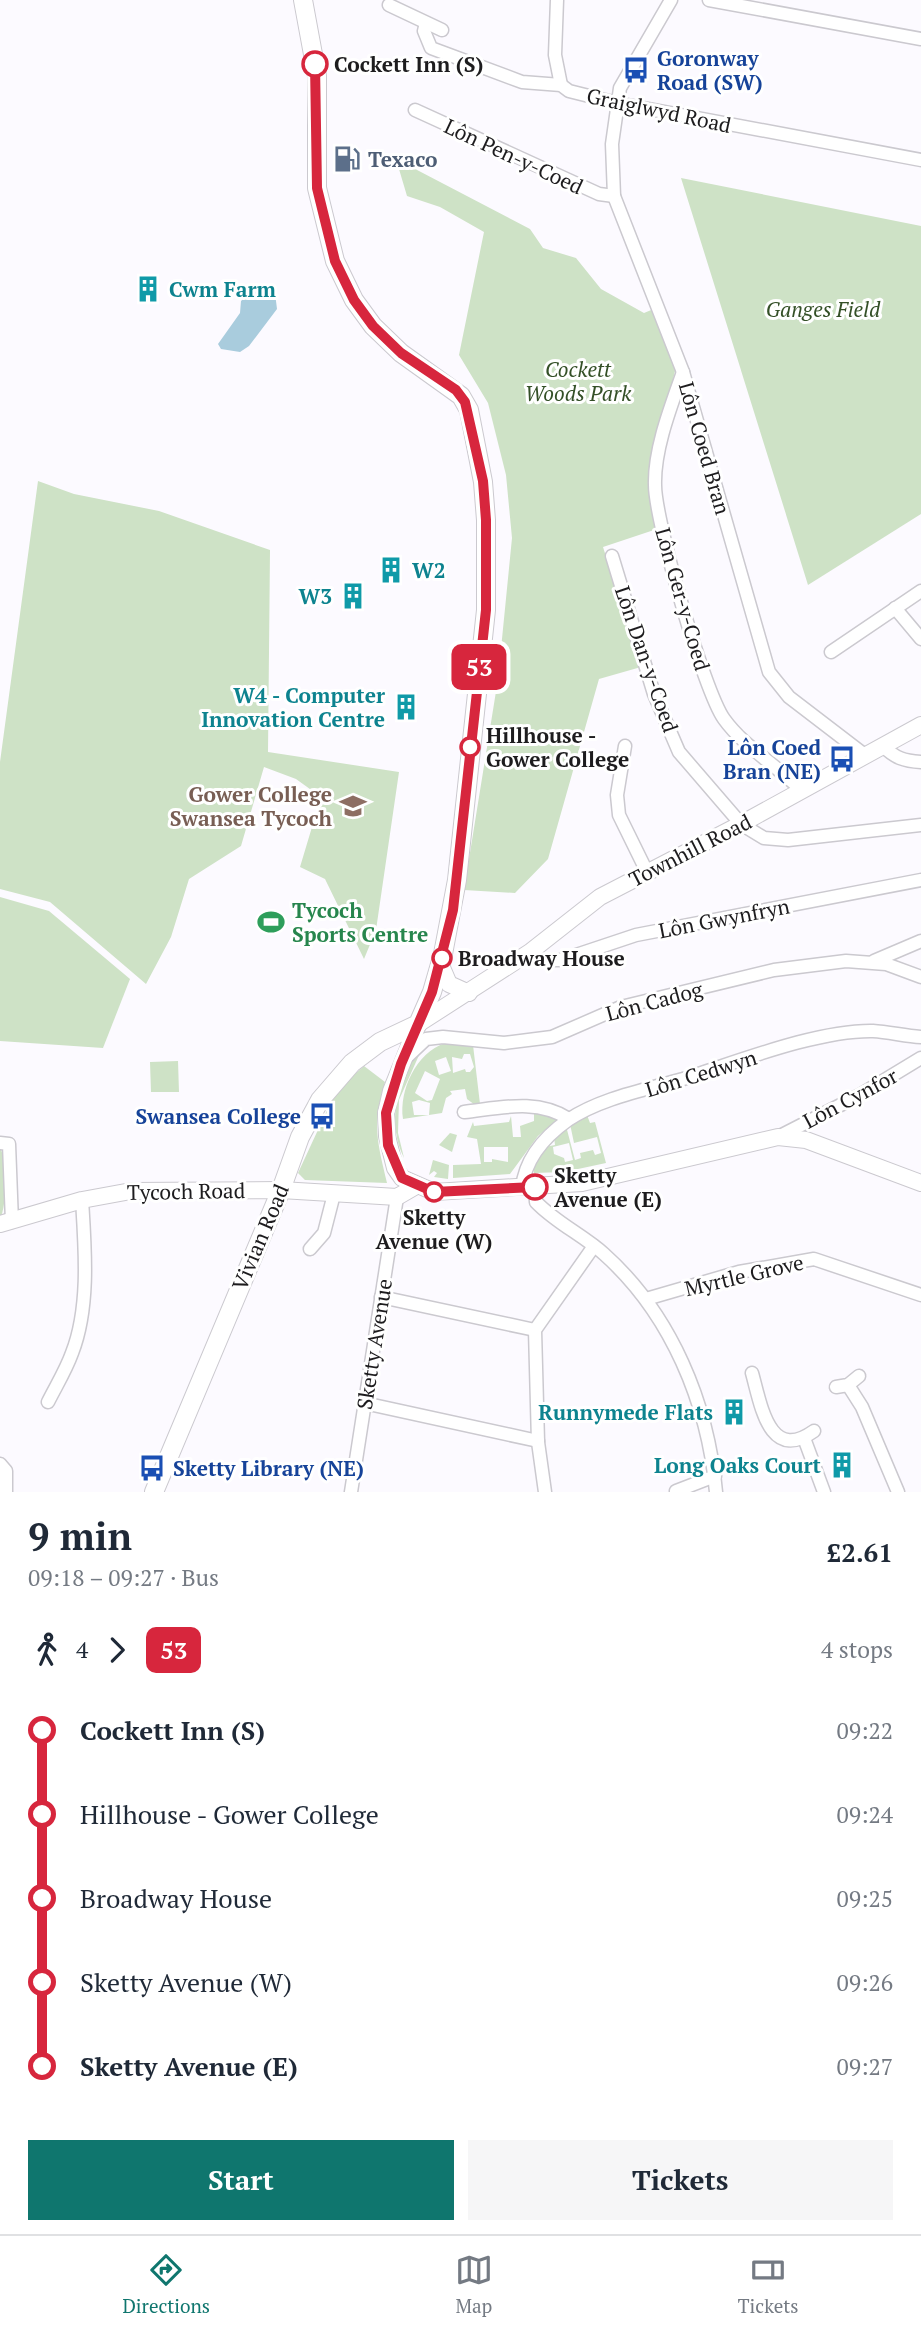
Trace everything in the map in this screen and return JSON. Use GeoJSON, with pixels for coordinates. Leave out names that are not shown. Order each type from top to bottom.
{"type":"FeatureCollection","features":[{"type":"Feature","properties":{"kind":"main road"},"geometry":{"type":"LineString","coordinates":[[303,0],[317,76],[317,188],[335,261],[354,300],[373,326],[401,353],[461,396],[469,410],[483,481],[487,532],[486,610],[457,880],[440,963],[418,1024]]}},
{"type":"Feature","properties":{"kind":"main road"},"geometry":{"type":"LineString","coordinates":[[380,1042],[428,1002]]}},
{"type":"Feature","properties":{"kind":"main road","name":"Vivian Road"},"geometry":{"type":"LineString","coordinates":[[154,1492],[281,1190],[300,1137],[320,1100],[337,1076],[380,1042],[418,1024]]}},
{"type":"Feature","properties":{"kind":"street"},"geometry":{"type":"LineString","coordinates":[[556,0],[555,55],[561,85]]}},
{"type":"Feature","properties":{"kind":"street","name":"Lôn Coed Bran"},"geometry":{"type":"LineString","coordinates":[[671,0],[630,68],[617,103],[612,144],[614,196],[683,372],[769,672],[789,697],[866,756]]}},
{"type":"Feature","properties":{"kind":"street"},"geometry":{"type":"LineString","coordinates":[[709,0],[921,39]]}},
{"type":"Feature","properties":{"kind":"street"},"geometry":{"type":"LineString","coordinates":[[389,5],[442,30]]}},
{"type":"Feature","properties":{"kind":"street","name":"Graiglwyd Road"},"geometry":{"type":"LineString","coordinates":[[426,23],[424,31],[431,48],[522,82],[561,85],[569,91],[617,103],[921,160]]}},
{"type":"Feature","properties":{"kind":"street","name":"Lôn Pen-y-Coed"},"geometry":{"type":"LineString","coordinates":[[415,110],[598,194],[614,196]]}},
{"type":"Feature","properties":{"kind":"street","name":"Lôn Ger-y-Coed"},"geometry":{"type":"LineString","coordinates":[[683,372],[673,400],[655,482],[661,522],[709,689],[724,719],[802,791]]}},
{"type":"Feature","properties":{"kind":"street","name":"Lôn Dan-y-Coed"},"geometry":{"type":"LineString","coordinates":[[612,556],[654,694],[679,752],[741,824]]}},
{"type":"Feature","properties":{"kind":"street"},"geometry":{"type":"LineString","coordinates":[[831,652],[921,591]]}},
{"type":"Feature","properties":{"kind":"street"},"geometry":{"type":"LineString","coordinates":[[895,608],[921,639]]}},
{"type":"Feature","properties":{"kind":"street","name":"Townhill Road"},"geometry":{"type":"LineString","coordinates":[[418,1024],[530,952],[600,897],[741,824],[921,725]]}},
{"type":"Feature","properties":{"kind":"street"},"geometry":{"type":"LineString","coordinates":[[625,746],[617,794],[619,815],[647,872]]}},
{"type":"Feature","properties":{"kind":"street"},"geometry":{"type":"LineString","coordinates":[[883,746],[906,761],[921,762]]}},
{"type":"Feature","properties":{"kind":"street"},"geometry":{"type":"LineString","coordinates":[[741,824],[764,838],[788,840],[921,825]]}},
{"type":"Feature","properties":{"kind":"street","name":"Lôn Gwynfryn"},"geometry":{"type":"LineString","coordinates":[[530,952],[543,960],[561,960],[636,935],[918,878]]}},
{"type":"Feature","properties":{"kind":"street"},"geometry":{"type":"LineString","coordinates":[[870,962],[921,941]]}},
{"type":"Feature","properties":{"kind":"street","name":"Lôn Cadog"},"geometry":{"type":"LineString","coordinates":[[399,1068],[426,1039],[443,1037],[505,1043],[552,1037],[621,1007],[774,970],[846,961],[870,962],[921,977]]}},
{"type":"Feature","properties":{"kind":"street"},"geometry":{"type":"LineString","coordinates":[[440,963],[449,984],[470,993]]}},
{"type":"Feature","properties":{"kind":"street"},"geometry":{"type":"LineString","coordinates":[[418,1024],[399,1068],[386,1113],[387,1136],[399,1175],[416,1186],[448,1193],[582,1183],[778,1137],[806,1140],[921,1183]]}},
{"type":"Feature","properties":{"kind":"street","name":"Lôn Cedwyn"},"geometry":{"type":"LineString","coordinates":[[528,1187],[524,1170],[530,1158],[569,1119],[612,1100],[804,1042],[872,1031],[921,1037]]}},
{"type":"Feature","properties":{"kind":"street","name":"Lôn Cynfor"},"geometry":{"type":"LineString","coordinates":[[778,1137],[860,1095],[921,1058]]}},
{"type":"Feature","properties":{"kind":"street"},"geometry":{"type":"LineString","coordinates":[[464,1112],[527,1105],[544,1107],[569,1119]]}},
{"type":"Feature","properties":{"kind":"street"},"geometry":{"type":"LineString","coordinates":[[0,1143],[9,1144],[6,1223]]}},
{"type":"Feature","properties":{"kind":"street"},"geometry":{"type":"LineString","coordinates":[[397,1197],[416,1186]]}},
{"type":"Feature","properties":{"kind":"street"},"geometry":{"type":"LineString","coordinates":[[528,1187],[536,1202],[546,1212],[594,1246],[646,1299],[672,1340],[690,1381],[708,1436],[716,1492]]}},
{"type":"Feature","properties":{"kind":"street","name":"Tycoch Road"},"geometry":{"type":"LineString","coordinates":[[6,1223],[82,1200],[131,1191],[281,1190],[397,1197]]}},
{"type":"Feature","properties":{"kind":"street"},"geometry":{"type":"LineString","coordinates":[[310,1249],[324,1233],[334,1194]]}},
{"type":"Feature","properties":{"kind":"street","name":"Sketty Avenue"},"geometry":{"type":"LineString","coordinates":[[351,1492],[397,1197]]}},
{"type":"Feature","properties":{"kind":"street"},"geometry":{"type":"LineString","coordinates":[[48,1402],[73,1352],[78,1325],[85,1249],[82,1200]]}},
{"type":"Feature","properties":{"kind":"street"},"geometry":{"type":"LineString","coordinates":[[545,1492],[538,1441],[535,1330],[594,1246]]}},
{"type":"Feature","properties":{"kind":"street","name":"Myrtle Grove"},"geometry":{"type":"LineString","coordinates":[[646,1299],[740,1272],[814,1258],[921,1295]]}},
{"type":"Feature","properties":{"kind":"street"},"geometry":{"type":"LineString","coordinates":[[381,1297],[535,1330]]}},
{"type":"Feature","properties":{"kind":"street"},"geometry":{"type":"LineString","coordinates":[[752,1373],[769,1426],[775,1436],[786,1441],[809,1435],[824,1492]]}},
{"type":"Feature","properties":{"kind":"street"},"geometry":{"type":"LineString","coordinates":[[859,1376],[842,1386],[862,1406],[898,1492]]}},
{"type":"Feature","properties":{"kind":"street"},"geometry":{"type":"LineString","coordinates":[[364,1404],[538,1441]]}},
{"type":"Feature","properties":{"kind":"street"},"geometry":{"type":"LineString","coordinates":[[0,1464],[6,1471],[6,1492]]}},
{"type":"Feature","properties":{"kind":"street"},"geometry":{"type":"LineString","coordinates":[[676,1492],[715,1476]]}},
{"type":"Feature","properties":{"kind":"green space","name":"Cockett Woods Park"},"geometry":{"type":"Polygon","coordinates":[[[396,159],[530,229],[543,248],[576,258],[601,289],[644,313],[656,308],[676,367],[655,455],[657,529],[603,547],[641,667],[599,679],[548,859],[515,893],[464,890],[498,679],[512,538],[506,475],[488,403],[459,355],[484,232],[440,207],[407,196],[396,159]]]}},
{"type":"Feature","properties":{"kind":"green space","name":"Ganges Field"},"geometry":{"type":"Polygon","coordinates":[[[681,178],[921,226],[921,514],[808,585],[681,178]]]}},
{"type":"Feature","properties":{"kind":"green space"},"geometry":{"type":"Polygon","coordinates":[[[38,481],[74,494],[159,511],[270,550],[268,752],[399,772],[376,930],[364,959],[325,879],[300,867],[321,797],[296,779],[264,767],[241,846],[189,879],[171,937],[146,984],[50,902],[0,889],[0,762],[38,481]]]}},
{"type":"Feature","properties":{"kind":"green space"},"geometry":{"type":"Polygon","coordinates":[[[0,897],[49,911],[130,979],[103,1048],[0,1041],[0,897]]]}},
{"type":"Feature","properties":{"kind":"green space"},"geometry":{"type":"Polygon","coordinates":[[[445,1043],[473,1045],[480,1104],[475,1105],[467,1099],[465,1089],[450,1091],[452,1094],[446,1098],[442,1113],[403,1119],[402,1108],[407,1085],[418,1064],[435,1048],[445,1043]],[[464,1054],[462,1059],[452,1057],[453,1073],[465,1069],[470,1072],[474,1067],[470,1054],[464,1054]],[[446,1057],[435,1061],[439,1075],[451,1071],[446,1057]],[[425,1071],[415,1093],[427,1101],[432,1100],[440,1079],[425,1071]],[[419,1100],[412,1102],[414,1115],[429,1115],[430,1103],[419,1100]]]}},
{"type":"Feature","properties":{"kind":"green space"},"geometry":{"type":"Polygon","coordinates":[[[418,1052],[420,1053],[399,1100],[398,1133],[404,1158],[396,1131],[396,1103],[404,1076],[418,1052]]]}},
{"type":"Feature","properties":{"kind":"green space"},"geometry":{"type":"Polygon","coordinates":[[[178,1061],[179,1092],[151,1092],[150,1062],[178,1061]]]}},
{"type":"Feature","properties":{"kind":"green space"},"geometry":{"type":"Polygon","coordinates":[[[364,1066],[385,1082],[378,1110],[377,1132],[387,1183],[305,1180],[298,1173],[336,1091],[364,1066]]]}},
{"type":"Feature","properties":{"kind":"green space"},"geometry":{"type":"Polygon","coordinates":[[[534,1113],[556,1116],[557,1120],[538,1136],[510,1174],[453,1178],[453,1165],[481,1164],[477,1139],[467,1137],[473,1122],[474,1126],[509,1122],[511,1116],[513,1137],[521,1137],[520,1126],[534,1121],[534,1113]],[[484,1147],[484,1162],[492,1162],[492,1159],[508,1162],[508,1147],[484,1147]]]}},
{"type":"Feature","properties":{"kind":"green space"},"geometry":{"type":"Polygon","coordinates":[[[587,1115],[590,1123],[595,1122],[606,1163],[564,1172],[534,1173],[533,1165],[545,1147],[555,1145],[554,1137],[566,1126],[575,1160],[581,1158],[580,1153],[593,1150],[595,1155],[601,1153],[597,1137],[574,1143],[570,1124],[587,1115]],[[569,1143],[553,1147],[554,1154],[564,1158],[565,1162],[573,1160],[569,1143]]]}},
{"type":"Feature","properties":{"kind":"green space"},"geometry":{"type":"Polygon","coordinates":[[[450,1133],[457,1135],[452,1152],[439,1145],[450,1133]]]}},
{"type":"Feature","properties":{"kind":"green space"},"geometry":{"type":"Polygon","coordinates":[[[0,1148],[5,1183],[0,1218],[0,1148]]]}},
{"type":"Feature","properties":{"kind":"green space"},"geometry":{"type":"Polygon","coordinates":[[[433,1160],[449,1165],[448,1179],[434,1177],[437,1173],[434,1171],[429,1175],[433,1160]]]}},
{"type":"Feature","properties":{"kind":"water"},"geometry":{"type":"Polygon","coordinates":[[[262,287],[275,293],[277,309],[249,346],[240,352],[221,349],[218,344],[240,313],[241,301],[255,288],[262,287]]]}},
{"type":"Feature","properties":{"kind":"bus line","name":"53"},"geometry":{"type":"LineString","coordinates":[[315,64],[317,188],[335,261],[354,300],[384,338],[401,353],[456,390],[465,402],[469,410],[483,481],[486,520],[486,610],[453,910],[432,992],[391,1091],[386,1113],[388,1145],[395,1168],[402,1178],[434,1192],[535,1187]]}},
{"type":"Feature","properties":{"kind":"place","name":"Cockett Inn (S)"},"geometry":{"type":"Point","coordinates":[315,64]}},
{"type":"Feature","properties":{"kind":"place","name":"Goronway Road (SW)"},"geometry":{"type":"Point","coordinates":[636,70]}},
{"type":"Feature","properties":{"kind":"place","name":"Texaco"},"geometry":{"type":"Point","coordinates":[347,159]}},
{"type":"Feature","properties":{"kind":"place","name":"Cwm Farm"},"geometry":{"type":"Point","coordinates":[148,289]}},
{"type":"Feature","properties":{"kind":"place","name":"W2"},"geometry":{"type":"Point","coordinates":[391,570]}},
{"type":"Feature","properties":{"kind":"place","name":"W3"},"geometry":{"type":"Point","coordinates":[353,596]}},
{"type":"Feature","properties":{"kind":"place","name":"W4 - Computer Innovation Centre"},"geometry":{"type":"Point","coordinates":[406,707]}},
{"type":"Feature","properties":{"kind":"place","name":"Hillhouse - Gower College"},"geometry":{"type":"Point","coordinates":[470,747]}},
{"type":"Feature","properties":{"kind":"place","name":"Lôn Coed Bran (NE)"},"geometry":{"type":"Point","coordinates":[842,759]}},
{"type":"Feature","properties":{"kind":"place","name":"Gower College Swansea Tycoch"},"geometry":{"type":"Point","coordinates":[353,806]}},
{"type":"Feature","properties":{"kind":"place","name":"Tycoch Sports Centre"},"geometry":{"type":"Point","coordinates":[271,922]}},
{"type":"Feature","properties":{"kind":"place","name":"Broadway House"},"geometry":{"type":"Point","coordinates":[442,958]}},
{"type":"Feature","properties":{"kind":"place","name":"Swansea College"},"geometry":{"type":"Point","coordinates":[322,1116]}},
{"type":"Feature","properties":{"kind":"place","name":"Sketty Avenue (E)"},"geometry":{"type":"Point","coordinates":[535,1187]}},
{"type":"Feature","properties":{"kind":"place","name":"Sketty Avenue (W)"},"geometry":{"type":"Point","coordinates":[434,1192]}},
{"type":"Feature","properties":{"kind":"place","name":"Runnymede Flats"},"geometry":{"type":"Point","coordinates":[734,1412]}},
{"type":"Feature","properties":{"kind":"place","name":"Long Oaks Court"},"geometry":{"type":"Point","coordinates":[842,1465]}},
{"type":"Feature","properties":{"kind":"place","name":"Sketty Library (NE)"},"geometry":{"type":"Point","coordinates":[152,1468]}}]}
